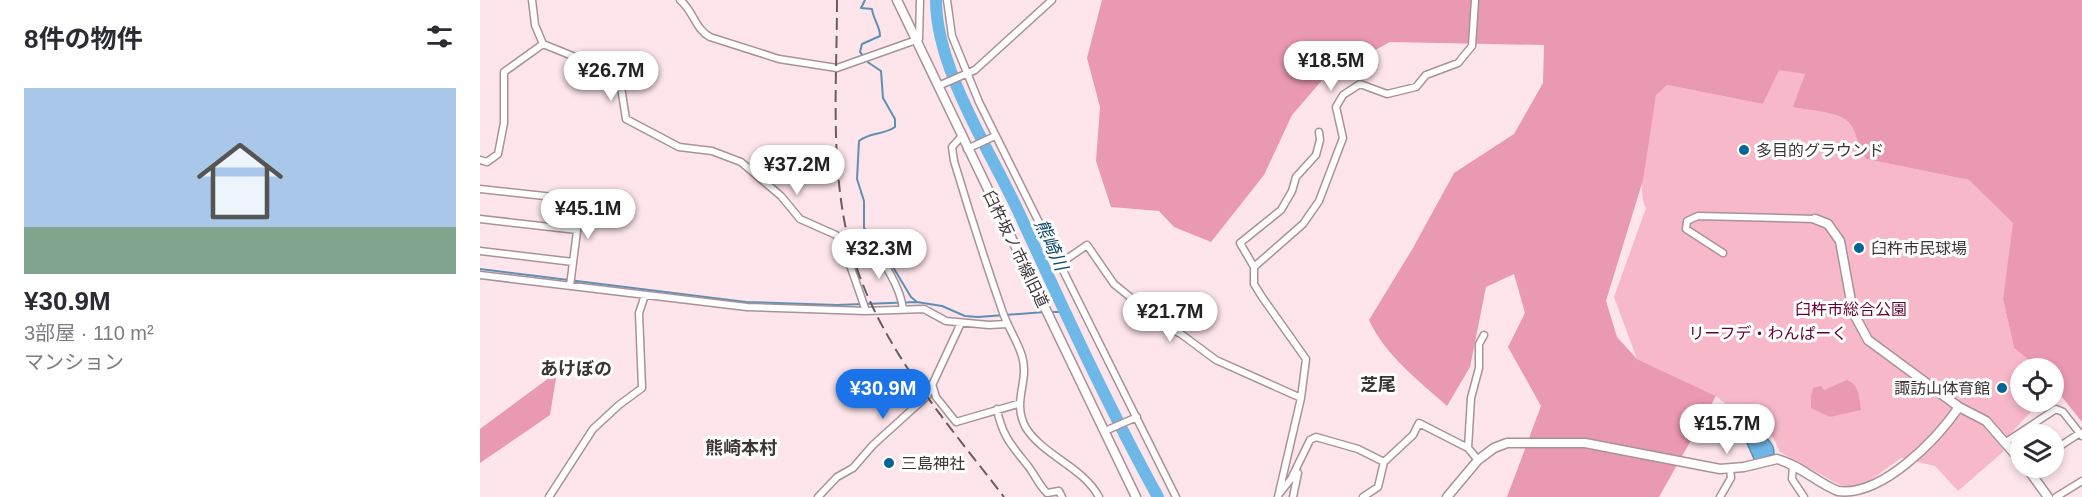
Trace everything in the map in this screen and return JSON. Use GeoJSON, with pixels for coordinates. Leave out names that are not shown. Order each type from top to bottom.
{"type":"FeatureCollection","features":[{"type":"Feature","properties":{"kind":"street"},"geometry":{"type":"LineString","coordinates":[[532,0],[535,26],[543,44],[580,59],[603,82],[621,87],[626,119],[680,147],[712,151],[741,162],[781,195],[800,219],[836,235],[842,242],[865,307]]}},
{"type":"Feature","properties":{"kind":"street"},"geometry":{"type":"LineString","coordinates":[[680,0],[688,7],[701,30],[710,37],[796,63],[837,68],[917,41],[920,33],[920,0]]}},
{"type":"Feature","properties":{"kind":"street","name":"臼杵坂ノ市線旧道"},"geometry":{"type":"LineString","coordinates":[[897,0],[940,85],[961,137],[970,148],[1043,304],[1107,431],[1136,497]]}},
{"type":"Feature","properties":{"kind":"street"},"geometry":{"type":"LineString","coordinates":[[947,0],[952,36],[994,137],[1176,497]]}},
{"type":"Feature","properties":{"kind":"street"},"geometry":{"type":"LineString","coordinates":[[940,85],[968,73],[1002,48],[1052,0]]}},
{"type":"Feature","properties":{"kind":"street"},"geometry":{"type":"LineString","coordinates":[[1254,267],[1304,224],[1319,201],[1343,138],[1336,107],[1343,94],[1360,84],[1382,94],[1413,89],[1426,75],[1454,66],[1472,46],[1475,0]]}},
{"type":"Feature","properties":{"kind":"street"},"geometry":{"type":"LineString","coordinates":[[480,160],[487,162],[498,154],[504,123],[504,72],[543,44]]}},
{"type":"Feature","properties":{"kind":"street"},"geometry":{"type":"LineString","coordinates":[[1278,495],[1301,398],[1306,359],[1254,284],[1254,267],[1240,243],[1242,239],[1272,220],[1281,210],[1292,191],[1296,177],[1316,155],[1318,132]]}},
{"type":"Feature","properties":{"kind":"street"},"geometry":{"type":"LineString","coordinates":[[961,137],[953,145],[953,156],[1006,322],[1023,358],[1023,376],[1018,404],[1028,430],[1085,479],[1099,497]]}},
{"type":"Feature","properties":{"kind":"street"},"geometry":{"type":"LineString","coordinates":[[970,148],[994,137]]}},
{"type":"Feature","properties":{"kind":"street"},"geometry":{"type":"LineString","coordinates":[[480,189],[581,200],[571,282]]}},
{"type":"Feature","properties":{"kind":"street"},"geometry":{"type":"LineString","coordinates":[[1724,254],[1686,229],[1687,221],[1698,216],[1815,219],[1828,224],[1840,241],[1853,312],[1868,340],[1959,407],[1986,421],[2010,447]]}},
{"type":"Feature","properties":{"kind":"street"},"geometry":{"type":"LineString","coordinates":[[480,219],[577,230]]}},
{"type":"Feature","properties":{"kind":"street"},"geometry":{"type":"LineString","coordinates":[[1058,265],[1087,245],[1114,284],[1130,297],[1145,317],[1181,334],[1216,360],[1301,398]]}},
{"type":"Feature","properties":{"kind":"street"},"geometry":{"type":"LineString","coordinates":[[866,247],[875,251],[881,259],[902,306]]}},
{"type":"Feature","properties":{"kind":"street"},"geometry":{"type":"LineString","coordinates":[[480,251],[573,262]]}},
{"type":"Feature","properties":{"kind":"street"},"geometry":{"type":"LineString","coordinates":[[480,275],[571,282],[645,295],[747,307],[902,306],[924,309],[946,321],[1006,322]]}},
{"type":"Feature","properties":{"kind":"street"},"geometry":{"type":"LineString","coordinates":[[549,497],[593,429],[642,388],[639,314],[645,295]]}},
{"type":"Feature","properties":{"kind":"street"},"geometry":{"type":"LineString","coordinates":[[818,497],[837,477],[853,468],[873,445],[927,396],[961,323]]}},
{"type":"Feature","properties":{"kind":"street"},"geometry":{"type":"LineString","coordinates":[[1468,448],[1471,398],[1479,368],[1479,344],[1484,334]]}},
{"type":"Feature","properties":{"kind":"street"},"geometry":{"type":"LineString","coordinates":[[933,387],[936,397],[956,422],[1018,404]]}},
{"type":"Feature","properties":{"kind":"street"},"geometry":{"type":"LineString","coordinates":[[1447,497],[1478,460],[1494,448],[1507,443],[1574,443],[1720,469],[1777,459],[1837,491],[1851,495],[1864,494],[1877,489],[1927,449],[1959,407]]}},
{"type":"Feature","properties":{"kind":"street"},"geometry":{"type":"LineString","coordinates":[[997,409],[999,421],[1014,452],[1028,466],[1047,493],[1059,491],[1062,497]]}},
{"type":"Feature","properties":{"kind":"street"},"geometry":{"type":"LineString","coordinates":[[2006,442],[2056,409],[2063,412],[2081,435],[2064,444]]}},
{"type":"Feature","properties":{"kind":"street"},"geometry":{"type":"LineString","coordinates":[[1107,431],[1136,418]]}},
{"type":"Feature","properties":{"kind":"street"},"geometry":{"type":"LineString","coordinates":[[1363,497],[1378,487],[1384,462],[1413,435],[1419,423],[1468,448],[1478,460]]}},
{"type":"Feature","properties":{"kind":"street"},"geometry":{"type":"LineString","coordinates":[[1278,495],[1298,467],[1310,440],[1320,436],[1359,449],[1384,462]]}},
{"type":"Feature","properties":{"kind":"street"},"geometry":{"type":"LineString","coordinates":[[1793,466],[1792,479],[1804,497]]}},
{"type":"Feature","properties":{"kind":"street"},"geometry":{"type":"LineString","coordinates":[[1293,497],[1298,467]]}},
{"type":"Feature","properties":{"kind":"street"},"geometry":{"type":"LineString","coordinates":[[1720,497],[1731,478],[1730,468]]}},
{"type":"Feature","properties":{"kind":"street"},"geometry":{"type":"LineString","coordinates":[[2034,478],[2048,497]]}},
{"type":"Feature","properties":{"kind":"street"},"geometry":{"type":"LineString","coordinates":[[2056,497],[2082,481]]}},
{"type":"Feature","properties":{"kind":"green space","name":"臼杵市総合公園"},"geometry":{"type":"Polygon","coordinates":[[[1779,69],[1805,74],[1794,107],[1833,114],[1847,120],[1866,159],[1969,180],[2014,223],[2003,299],[2014,348],[2026,358],[2010,358],[2010,412],[2031,412],[2019,424],[2010,424],[2010,435],[2003,452],[1958,491],[1935,466],[1901,458],[1857,490],[1838,484],[1780,452],[1773,437],[1751,425],[1716,396],[1637,359],[1614,297],[1646,208],[1643,198],[1643,170],[1656,94],[1667,85],[1763,104],[1779,69]]]}},
{"type":"Feature","properties":{"kind":"shaded area"},"geometry":{"type":"Polygon","coordinates":[[[1102,0],[2082,0],[2082,422],[2064,400],[2064,358],[2026,358],[2014,348],[2003,299],[2013,223],[1969,180],[1866,159],[1847,120],[1825,112],[1793,107],[1805,74],[1779,70],[1763,104],[1667,85],[1656,95],[1643,180],[1606,301],[1617,337],[1637,359],[1716,396],[1659,497],[1507,497],[1541,406],[1508,347],[1525,313],[1514,274],[1486,287],[1470,367],[1447,406],[1393,356],[1369,320],[1413,248],[1454,173],[1514,134],[1543,83],[1544,45],[1390,42],[1324,78],[1292,115],[1264,175],[1211,242],[1174,227],[1159,211],[1111,207],[1096,161],[1100,107],[1087,58],[1102,0]]]}},
{"type":"Feature","properties":{"kind":"shaded area"},"geometry":{"type":"Polygon","coordinates":[[[557,372],[550,415],[480,463],[480,429],[557,372]]]}},
{"type":"Feature","properties":{"kind":"shaded area"},"geometry":{"type":"Polygon","coordinates":[[[1847,380],[1857,389],[1861,410],[1830,417],[1811,408],[1813,388],[1821,386],[1824,390],[1847,380]]]}},
{"type":"Feature","properties":{"kind":"water"},"geometry":{"type":"Polygon","coordinates":[[[1747,429],[1762,435],[1769,441],[1774,454],[1755,461],[1742,432],[1747,429]]]}},
{"type":"Feature","properties":{"kind":"waterway"},"geometry":{"type":"LineString","coordinates":[[865,0],[861,8],[872,9],[880,36],[862,44],[860,52],[869,63],[881,71],[883,98],[895,119],[895,127],[859,141],[857,179],[864,201],[864,228],[884,252],[911,297],[917,302]]}},
{"type":"Feature","properties":{"kind":"waterway","name":"熊崎川"},"geometry":{"type":"LineString","coordinates":[[936,0],[938,26],[945,54],[967,110],[1104,392],[1158,497]]}},
{"type":"Feature","properties":{"kind":"waterway"},"geometry":{"type":"LineString","coordinates":[[480,269],[746,302],[837,305],[917,302],[942,306],[965,316],[978,317],[1045,312]]}},
{"type":"Feature","properties":{"kind":"waterway"},"geometry":{"type":"LineString","coordinates":[[1051,312],[1063,312]]}},
{"type":"Feature","properties":{"kind":"railway"},"geometry":{"type":"LineString","coordinates":[[837,0],[837,165],[844,219],[854,259],[868,296],[907,367],[954,433],[1004,497]]}},
{"type":"Feature","properties":{"kind":"place","name":"多目的グラウンド"},"geometry":{"type":"Point","coordinates":[1744,150]}},
{"type":"Feature","properties":{"kind":"place","name":"臼杵市民球場"},"geometry":{"type":"Point","coordinates":[1859,248]}},
{"type":"Feature","properties":{"kind":"place","name":"諏訪山体育館"},"geometry":{"type":"Point","coordinates":[2002,388]}},
{"type":"Feature","properties":{"kind":"place","name":"三島神社"},"geometry":{"type":"Point","coordinates":[889,463]}},
{"type":"Feature","properties":{"kind":"district","name":"あけぼの"},"geometry":{"type":"Point","coordinates":[576,369]}},
{"type":"Feature","properties":{"kind":"district","name":"芝尾"},"geometry":{"type":"Point","coordinates":[1378,385]}},
{"type":"Feature","properties":{"kind":"district","name":"熊崎本村"},"geometry":{"type":"Point","coordinates":[741,448]}},
{"type":"Feature","properties":{"kind":"park label","name":"リーフデ・わんぱーく"},"geometry":{"type":"Point","coordinates":[1768,333]}}]}
